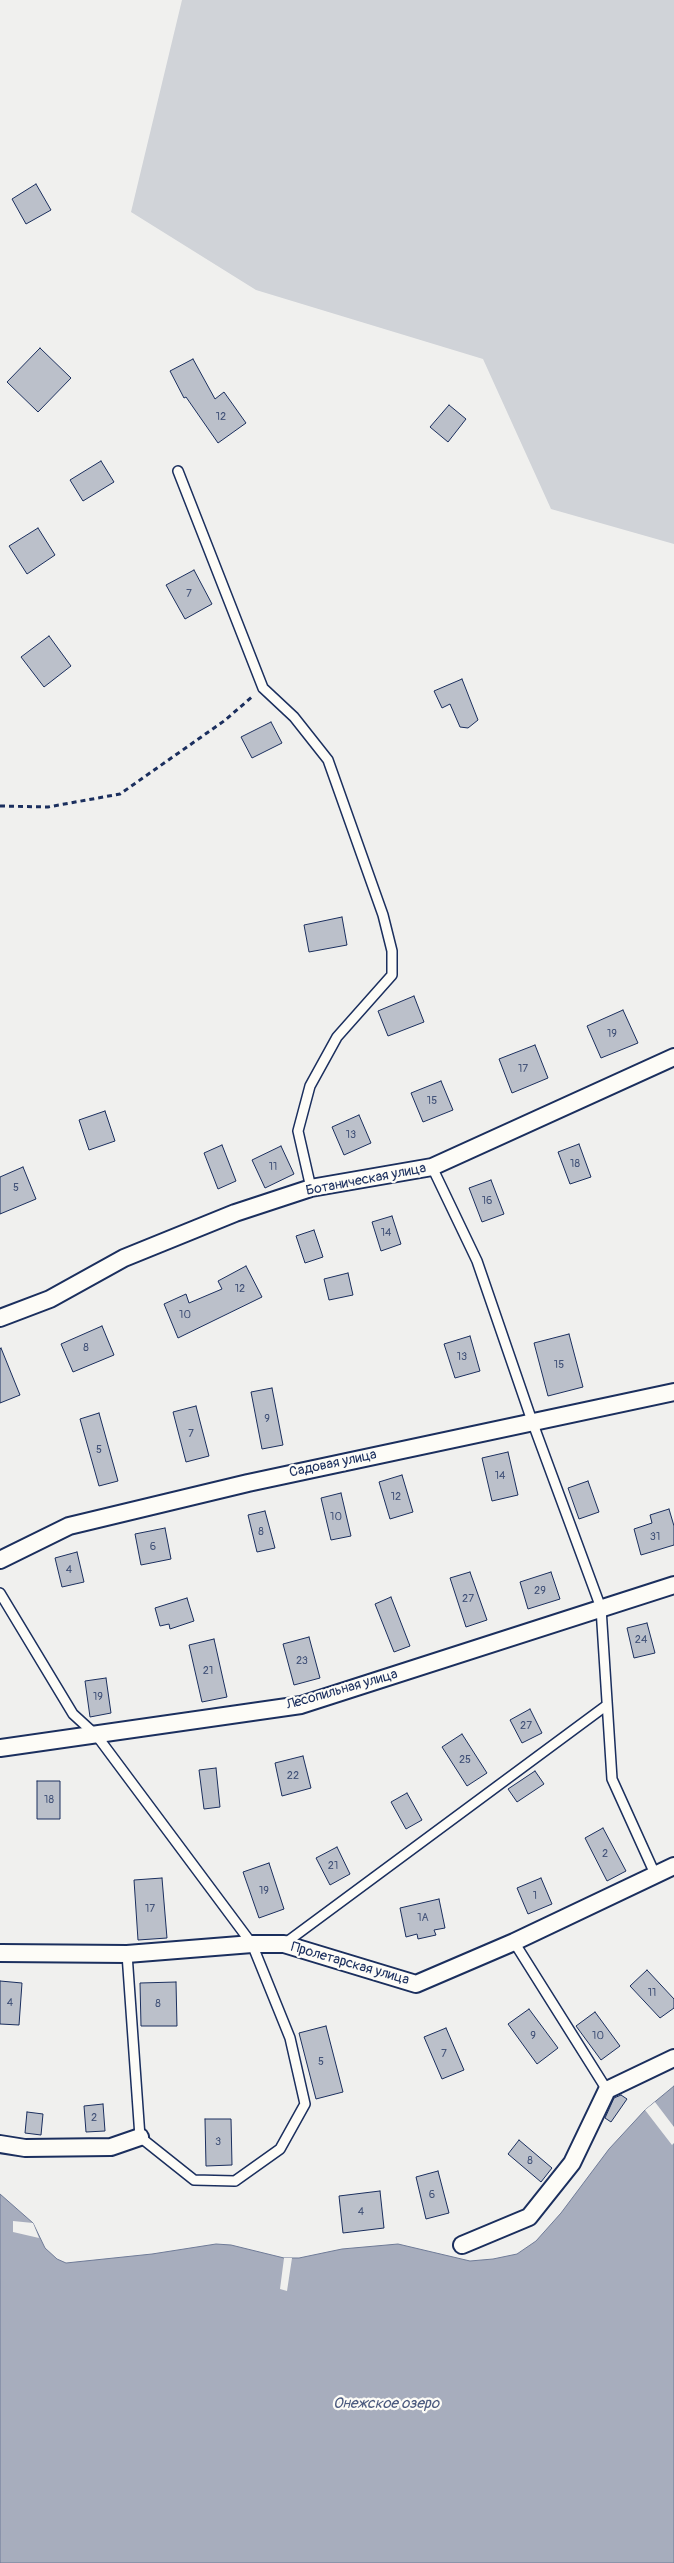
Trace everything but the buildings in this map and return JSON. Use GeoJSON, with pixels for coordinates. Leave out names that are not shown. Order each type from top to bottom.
{"type":"FeatureCollection","features":[{"type":"Feature","properties":{"kind":"street","name":"Ботаническая улица"},"geometry":{"type":"LineString","coordinates":[[0,1318],[50,1299],[124,1258],[235,1213],[311,1188],[432,1167],[674,1057]]}},
{"type":"Feature","properties":{"kind":"street","name":"Садовая улица"},"geometry":{"type":"LineString","coordinates":[[0,1560],[69,1526],[248,1483],[674,1392]]}},
{"type":"Feature","properties":{"kind":"street","name":"Лесопильная улица"},"geometry":{"type":"LineString","coordinates":[[0,1748],[97,1736],[301,1705],[674,1585]]}},
{"type":"Feature","properties":{"kind":"street","name":"Пролетарская улица"},"geometry":{"type":"LineString","coordinates":[[0,1953],[127,1954],[252,1944],[284,1944],[416,1984],[514,1942],[674,1866]]}},
{"type":"Feature","properties":{"kind":"street"},"geometry":{"type":"LineString","coordinates":[[462,2245],[529,2217],[572,2163],[607,2090],[674,2058]]}},
{"type":"Feature","properties":{"kind":"street"},"geometry":{"type":"LineString","coordinates":[[0,2144],[25,2148],[111,2147],[140,2137]]}},
{"type":"Feature","properties":{"kind":"lane"},"geometry":{"type":"LineString","coordinates":[[178,472],[263,688],[294,717],[328,760],[383,915],[392,951],[392,975],[337,1037],[310,1086],[298,1131],[311,1188]]}},
{"type":"Feature","properties":{"kind":"lane"},"geometry":{"type":"LineString","coordinates":[[432,1167],[477,1262],[532,1421],[601,1608],[612,1780],[655,1874]]}},
{"type":"Feature","properties":{"kind":"lane"},"geometry":{"type":"LineString","coordinates":[[0,1593],[73,1714],[97,1736],[252,1944],[290,2038],[305,2104],[280,2149],[235,2180],[194,2180],[140,2137],[127,1954]]}},
{"type":"Feature","properties":{"kind":"lane"},"geometry":{"type":"LineString","coordinates":[[284,1944],[607,1705]]}},
{"type":"Feature","properties":{"kind":"lane"},"geometry":{"type":"LineString","coordinates":[[514,1942],[607,2090]]}},
{"type":"Feature","properties":{"kind":"path"},"geometry":{"type":"LineString","coordinates":[[0,806],[48,807],[120,794],[224,721],[263,688]]}},
{"type":"Feature","properties":{"kind":"shaded area"},"geometry":{"type":"Polygon","coordinates":[[[182,0],[674,0],[674,544],[551,509],[483,359],[256,290],[131,212],[182,0]]]}},
{"type":"Feature","properties":{"kind":"water","name":"Онежское озеро"},"geometry":{"type":"Polygon","coordinates":[[[674,2086],[674,2563],[0,2563],[0,2194],[33,2223],[45,2248],[57,2259],[66,2263],[152,2254],[216,2244],[231,2245],[284,2258],[299,2258],[342,2249],[398,2244],[470,2261],[493,2259],[517,2254],[536,2241],[561,2213],[609,2149],[645,2110],[674,2086]]]}},
{"type":"Feature","properties":{"kind":"pier"},"geometry":{"type":"Polygon","coordinates":[[[655,2102],[674,2127],[674,2143],[672,2145],[645,2110],[655,2102]]]}},
{"type":"Feature","properties":{"kind":"pier"},"geometry":{"type":"Polygon","coordinates":[[[13,2221],[33,2223],[39,2238],[13,2232],[13,2221]]]}},
{"type":"Feature","properties":{"kind":"pier"},"geometry":{"type":"Polygon","coordinates":[[[284,2258],[292,2258],[287,2291],[280,2289],[284,2258]]]}}]}
